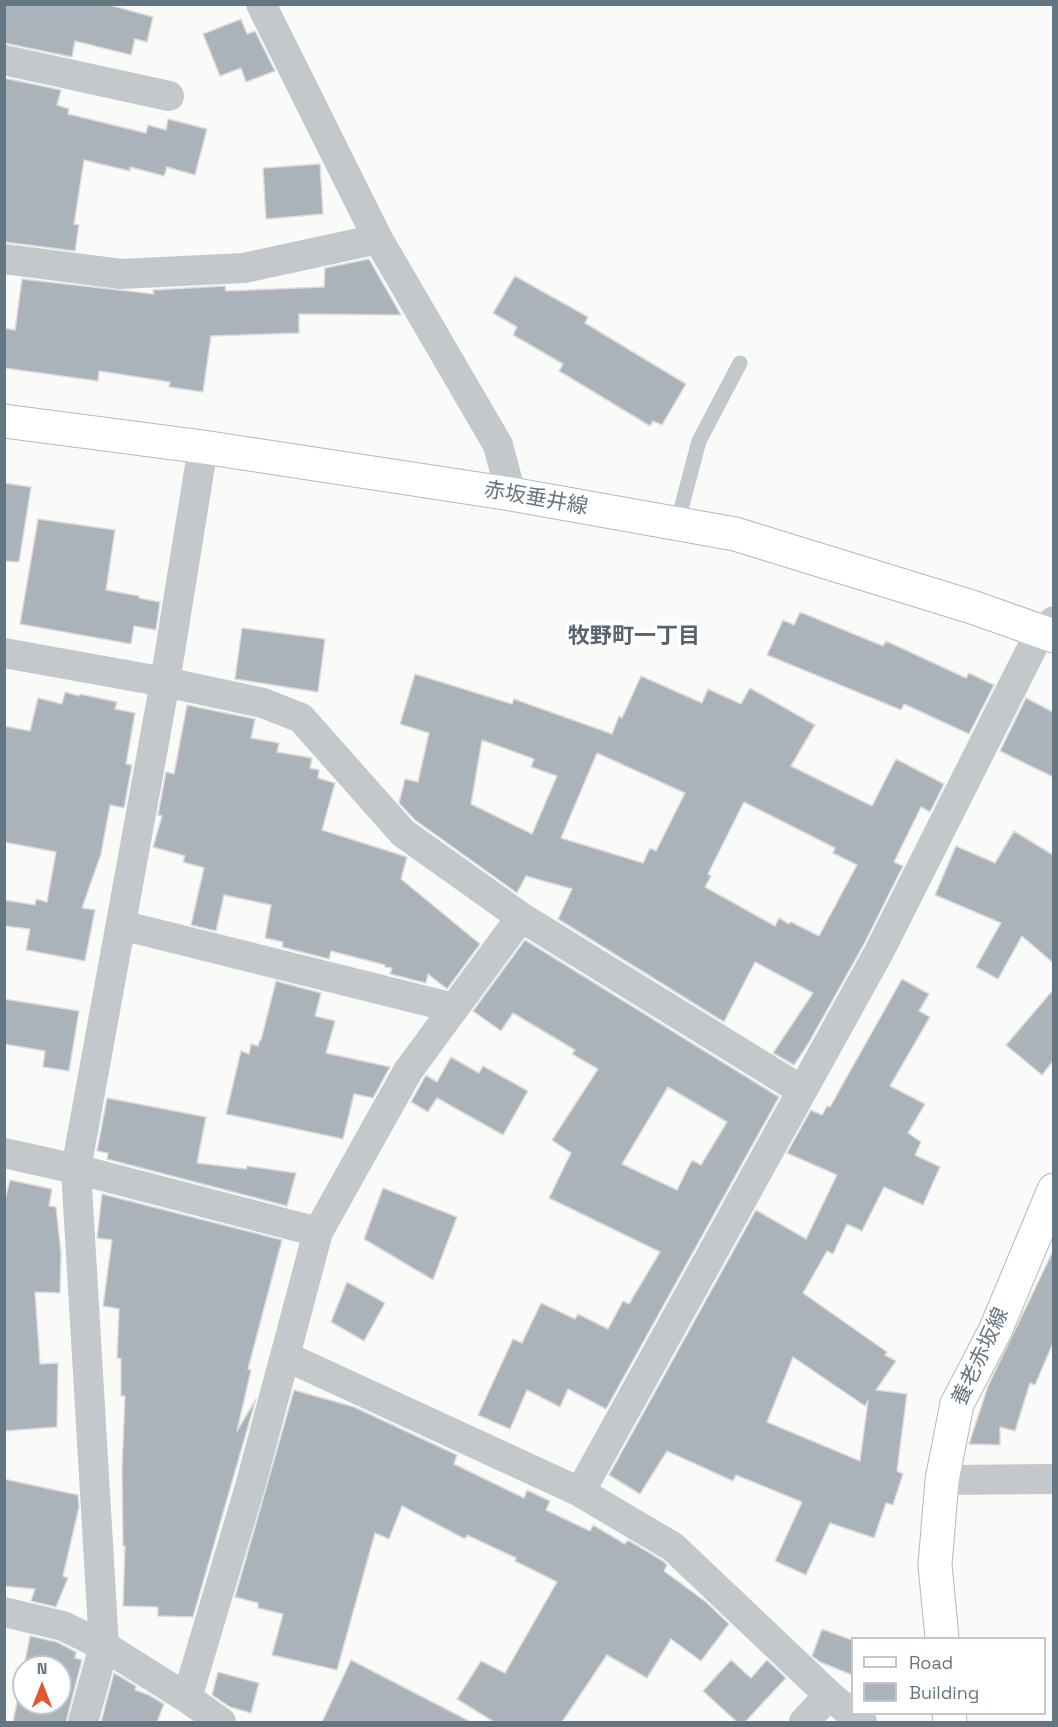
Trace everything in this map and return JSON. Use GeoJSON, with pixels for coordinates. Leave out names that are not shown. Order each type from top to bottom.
{"type":"FeatureCollection","features":[{"type":"Feature","properties":{"kind":"main road","name":"赤坂垂井線"},"geometry":{"type":"LineString","coordinates":[[4,421],[203,447],[511,494],[735,534],[1049,630]]}},
{"type":"Feature","properties":{"kind":"main road","name":"養老赤坂線"},"geometry":{"type":"LineString","coordinates":[[942,1637],[935,1565],[942,1480],[957,1404],[995,1331],[1053,1190]]}},
{"type":"Feature","properties":{"kind":"street"},"geometry":{"type":"LineString","coordinates":[[261,4],[378,239],[498,445],[511,494]]}},
{"type":"Feature","properties":{"kind":"street"},"geometry":{"type":"LineString","coordinates":[[4,60],[169,96]]}},
{"type":"Feature","properties":{"kind":"street"},"geometry":{"type":"LineString","coordinates":[[4,259],[121,274],[244,268],[378,239]]}},
{"type":"Feature","properties":{"kind":"street"},"geometry":{"type":"LineString","coordinates":[[83,1722],[104,1646],[76,1169],[165,682],[203,447]]}},
{"type":"Feature","properties":{"kind":"street"},"geometry":{"type":"LineString","coordinates":[[580,1492],[879,952],[1049,630]]}},
{"type":"Feature","properties":{"kind":"street"},"geometry":{"type":"LineString","coordinates":[[4,653],[165,682],[263,703],[301,718],[403,833],[521,917],[801,1090]]}},
{"type":"Feature","properties":{"kind":"street"},"geometry":{"type":"LineString","coordinates":[[187,1698],[251,1483],[318,1232],[408,1071],[521,917]]}},
{"type":"Feature","properties":{"kind":"street"},"geometry":{"type":"LineString","coordinates":[[121,925],[454,1008]]}},
{"type":"Feature","properties":{"kind":"street"},"geometry":{"type":"LineString","coordinates":[[4,1153],[76,1169],[318,1232]]}},
{"type":"Feature","properties":{"kind":"street"},"geometry":{"type":"LineString","coordinates":[[285,1356],[580,1492],[673,1546],[851,1714]]}},
{"type":"Feature","properties":{"kind":"street"},"geometry":{"type":"LineString","coordinates":[[942,1480],[1053,1479]]}},
{"type":"Feature","properties":{"kind":"street"},"geometry":{"type":"LineString","coordinates":[[4,1612],[63,1626],[104,1646],[221,1722]]}},
{"type":"Feature","properties":{"kind":"street"},"geometry":{"type":"LineString","coordinates":[[804,1722],[829,1695]]}},
{"type":"Feature","properties":{"kind":"lane"},"geometry":{"type":"LineString","coordinates":[[677,524],[699,441],[740,363]]}},
{"type":"Feature","properties":{"kind":"building"},"geometry":{"type":"Polygon","coordinates":[[[4,4],[106,4],[153,17],[147,42],[135,39],[131,55],[75,41],[72,57],[4,43],[4,4]]]}},
{"type":"Feature","properties":{"kind":"building"},"geometry":{"type":"Polygon","coordinates":[[[241,19],[247,34],[255,31],[275,71],[246,82],[241,68],[220,76],[203,34],[241,19]]]}},
{"type":"Feature","properties":{"kind":"building"},"geometry":{"type":"Polygon","coordinates":[[[4,78],[61,90],[57,105],[69,109],[68,114],[146,133],[148,125],[166,130],[168,119],[207,129],[195,175],[167,167],[164,176],[130,167],[130,171],[84,160],[74,224],[79,225],[75,251],[4,242],[4,78]]]}},
{"type":"Feature","properties":{"kind":"building"},"geometry":{"type":"Polygon","coordinates":[[[320,164],[323,214],[266,219],[263,168],[320,164]]]}},
{"type":"Feature","properties":{"kind":"building"},"geometry":{"type":"Polygon","coordinates":[[[369,259],[401,315],[299,314],[299,333],[211,336],[203,392],[169,387],[170,382],[99,371],[98,381],[4,368],[4,328],[15,330],[22,279],[154,294],[153,290],[225,286],[226,291],[324,287],[325,268],[369,259]]]}},
{"type":"Feature","properties":{"kind":"building"},"geometry":{"type":"Polygon","coordinates":[[[515,276],[588,317],[585,323],[686,384],[662,425],[653,421],[650,426],[559,371],[563,364],[513,335],[517,327],[493,313],[515,276]]]}},
{"type":"Feature","properties":{"kind":"building"},"geometry":{"type":"Polygon","coordinates":[[[4,483],[31,487],[19,562],[4,561],[4,483]]]}},
{"type":"Feature","properties":{"kind":"building"},"geometry":{"type":"Polygon","coordinates":[[[38,519],[115,530],[106,590],[160,602],[156,630],[134,626],[131,644],[20,624],[38,519]]]}},
{"type":"Feature","properties":{"kind":"building"},"geometry":{"type":"Polygon","coordinates":[[[800,612],[883,646],[886,641],[966,678],[969,673],[994,685],[969,734],[904,704],[901,710],[767,655],[783,620],[794,625],[800,612]]]}},
{"type":"Feature","properties":{"kind":"building"},"geometry":{"type":"Polygon","coordinates":[[[242,628],[325,639],[318,692],[235,679],[242,628]]]}},
{"type":"Feature","properties":{"kind":"building"},"geometry":{"type":"Polygon","coordinates":[[[415,674],[512,704],[514,699],[612,734],[641,676],[702,703],[708,689],[741,704],[750,688],[815,725],[791,766],[872,806],[896,759],[944,784],[930,812],[921,807],[894,862],[903,866],[864,944],[794,1065],[773,1053],[813,993],[755,962],[724,1022],[558,919],[572,889],[526,876],[517,893],[415,820],[399,803],[405,779],[418,782],[429,733],[400,724],[415,674]],[[482,740],[471,804],[532,834],[557,776],[531,767],[534,759],[482,740]],[[597,753],[561,838],[643,863],[650,848],[656,851],[685,793],[597,753]],[[744,802],[708,874],[711,876],[705,887],[775,926],[779,918],[819,936],[857,865],[833,853],[835,848],[744,802]]]}},
{"type":"Feature","properties":{"kind":"building"},"geometry":{"type":"Polygon","coordinates":[[[65,692],[117,702],[115,709],[135,713],[126,764],[132,765],[124,808],[110,805],[101,854],[82,908],[95,910],[85,961],[26,950],[30,929],[4,926],[4,900],[35,905],[36,899],[47,902],[56,852],[4,842],[4,726],[30,731],[38,698],[62,704],[65,692]]]}},
{"type":"Feature","properties":{"kind":"building"},"geometry":{"type":"Polygon","coordinates":[[[1026,698],[1053,712],[1053,777],[1000,751],[1026,698]]]}},
{"type":"Feature","properties":{"kind":"building"},"geometry":{"type":"Polygon","coordinates":[[[187,705],[255,719],[251,738],[279,743],[277,752],[312,758],[310,768],[319,770],[318,778],[335,783],[322,830],[407,857],[401,879],[480,944],[447,989],[428,974],[426,983],[390,974],[392,968],[385,967],[385,965],[331,951],[329,959],[282,947],[283,942],[265,938],[271,905],[224,895],[216,931],[191,925],[204,868],[183,862],[185,856],[153,847],[162,816],[158,815],[166,772],[174,774],[187,705]]]}},
{"type":"Feature","properties":{"kind":"building"},"geometry":{"type":"Polygon","coordinates":[[[1014,831],[1053,855],[1053,963],[1022,936],[998,979],[976,967],[1001,923],[935,895],[956,846],[995,863],[1014,831]]]}},
{"type":"Feature","properties":{"kind":"building"},"geometry":{"type":"Polygon","coordinates":[[[525,940],[779,1097],[606,1409],[568,1389],[560,1407],[527,1390],[510,1429],[478,1415],[513,1339],[522,1343],[541,1303],[575,1319],[578,1314],[608,1329],[623,1301],[629,1304],[660,1252],[549,1198],[571,1153],[552,1140],[598,1069],[572,1054],[575,1050],[513,1013],[501,1031],[473,1011],[525,940]],[[668,1087],[622,1164],[677,1190],[692,1160],[701,1165],[727,1122],[668,1087]]]}},
{"type":"Feature","properties":{"kind":"building"},"geometry":{"type":"Polygon","coordinates":[[[902,979],[929,994],[919,1011],[930,1017],[890,1086],[925,1104],[908,1133],[921,1142],[915,1155],[940,1167],[923,1205],[884,1187],[862,1231],[847,1224],[833,1254],[827,1251],[803,1293],[887,1352],[885,1355],[896,1361],[876,1390],[907,1394],[897,1471],[903,1474],[893,1505],[886,1503],[874,1538],[830,1523],[806,1575],[775,1561],[802,1502],[736,1475],[733,1481],[667,1451],[640,1494],[609,1475],[756,1210],[806,1239],[837,1175],[787,1153],[811,1110],[822,1115],[827,1106],[830,1107],[902,979]],[[793,1357],[767,1422],[860,1461],[868,1401],[865,1406],[793,1357]]]}},
{"type":"Feature","properties":{"kind":"building"},"geometry":{"type":"Polygon","coordinates":[[[276,981],[321,993],[315,1016],[335,1021],[326,1053],[390,1067],[373,1098],[354,1094],[343,1139],[226,1114],[241,1051],[249,1054],[251,1044],[258,1046],[261,1040],[276,981]]]}},
{"type":"Feature","properties":{"kind":"building"},"geometry":{"type":"Polygon","coordinates":[[[1053,990],[1053,1061],[1042,1075],[1006,1045],[1053,990]]]}},
{"type":"Feature","properties":{"kind":"building"},"geometry":{"type":"Polygon","coordinates":[[[4,999],[79,1011],[69,1071],[43,1067],[45,1051],[4,1044],[4,999]]]}},
{"type":"Feature","properties":{"kind":"building"},"geometry":{"type":"Polygon","coordinates":[[[451,1057],[479,1073],[483,1066],[528,1091],[503,1135],[437,1098],[428,1112],[411,1102],[426,1075],[437,1082],[451,1057]]]}},
{"type":"Feature","properties":{"kind":"building"},"geometry":{"type":"Polygon","coordinates":[[[107,1098],[206,1117],[197,1163],[246,1169],[247,1166],[296,1173],[287,1206],[107,1159],[108,1153],[97,1151],[107,1098]]]}},
{"type":"Feature","properties":{"kind":"building"},"geometry":{"type":"Polygon","coordinates":[[[10,1180],[52,1189],[49,1206],[56,1207],[61,1253],[60,1293],[35,1292],[40,1364],[58,1363],[57,1427],[4,1431],[4,1203],[10,1180]]]}},
{"type":"Feature","properties":{"kind":"building"},"geometry":{"type":"Polygon","coordinates":[[[383,1188],[457,1217],[433,1280],[364,1239],[383,1188]]]}},
{"type":"Feature","properties":{"kind":"building"},"geometry":{"type":"Polygon","coordinates":[[[102,1194],[282,1240],[248,1369],[251,1370],[237,1431],[256,1399],[193,1617],[158,1616],[158,1607],[123,1606],[125,1546],[123,1546],[122,1468],[125,1396],[121,1396],[121,1359],[117,1358],[119,1309],[103,1306],[112,1240],[97,1238],[102,1194]]]}},
{"type":"Feature","properties":{"kind":"building"},"geometry":{"type":"Polygon","coordinates":[[[1053,1251],[1053,1343],[1035,1385],[1030,1383],[1015,1431],[1000,1427],[1000,1445],[969,1444],[988,1386],[1053,1251]]]}},
{"type":"Feature","properties":{"kind":"building"},"geometry":{"type":"Polygon","coordinates":[[[347,1282],[385,1303],[364,1341],[331,1322],[347,1282]]]}},
{"type":"Feature","properties":{"kind":"building"},"geometry":{"type":"Polygon","coordinates":[[[294,1390],[354,1407],[457,1455],[454,1464],[524,1498],[527,1490],[550,1501],[546,1510],[590,1531],[593,1525],[625,1544],[628,1540],[663,1561],[667,1565],[664,1571],[706,1602],[729,1624],[701,1661],[671,1639],[647,1678],[607,1655],[562,1722],[494,1722],[457,1699],[481,1661],[505,1673],[557,1582],[515,1561],[516,1558],[467,1535],[465,1539],[402,1506],[389,1539],[375,1533],[337,1670],[272,1655],[283,1614],[258,1608],[258,1603],[235,1597],[294,1390]]]}},
{"type":"Feature","properties":{"kind":"building"},"geometry":{"type":"Polygon","coordinates":[[[4,1479],[78,1495],[79,1507],[63,1576],[68,1578],[56,1607],[31,1601],[35,1589],[4,1586],[4,1479]]]}},
{"type":"Feature","properties":{"kind":"building"},"geometry":{"type":"Polygon","coordinates":[[[822,1629],[851,1640],[851,1675],[820,1662],[812,1656],[822,1629]]]}},
{"type":"Feature","properties":{"kind":"building"},"geometry":{"type":"Polygon","coordinates":[[[30,1636],[57,1642],[76,1652],[75,1658],[82,1660],[72,1699],[72,1655],[26,1655],[30,1636]]]}},
{"type":"Feature","properties":{"kind":"building"},"geometry":{"type":"Polygon","coordinates":[[[351,1660],[471,1722],[322,1722],[351,1660]]]}},
{"type":"Feature","properties":{"kind":"building"},"geometry":{"type":"Polygon","coordinates":[[[731,1660],[751,1678],[767,1660],[786,1678],[745,1722],[737,1722],[703,1691],[731,1660]]]}},
{"type":"Feature","properties":{"kind":"building"},"geometry":{"type":"Polygon","coordinates":[[[218,1672],[259,1683],[251,1713],[230,1707],[212,1695],[218,1672]]]}},
{"type":"Feature","properties":{"kind":"building"},"geometry":{"type":"Polygon","coordinates":[[[114,1673],[136,1686],[135,1690],[164,1704],[157,1722],[101,1722],[114,1673]]]}},
{"type":"Feature","properties":{"kind":"building"},"geometry":{"type":"Polygon","coordinates":[[[14,1715],[68,1715],[66,1722],[13,1722],[14,1715]]]}},
{"type":"Feature","properties":{"kind":"district","name":"牧野町一丁目"},"geometry":{"type":"Point","coordinates":[634,637]}}]}
